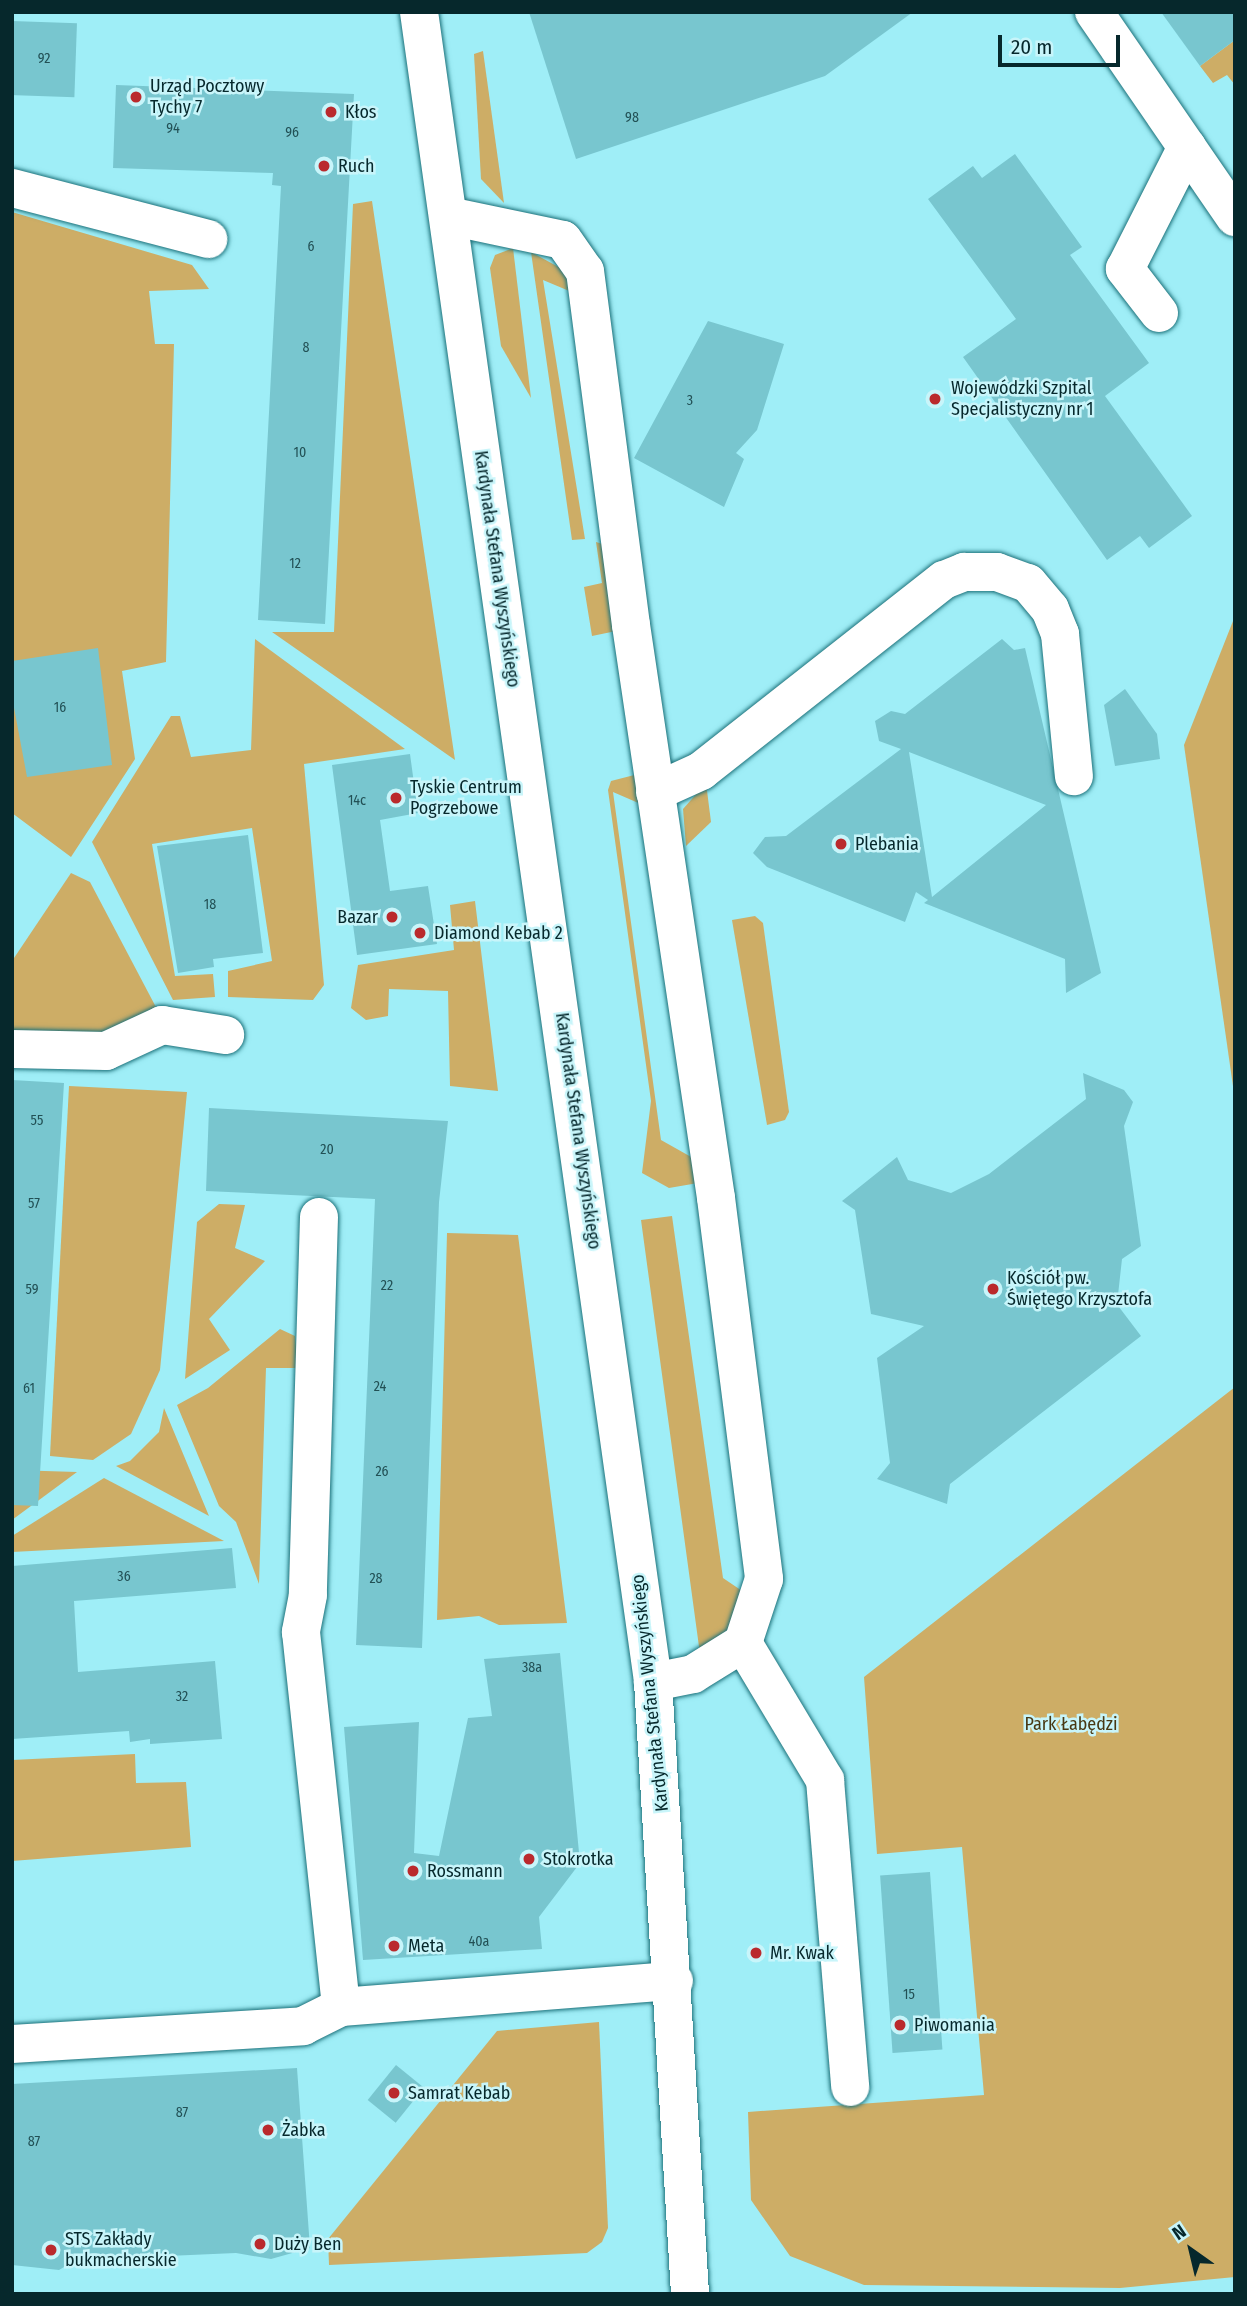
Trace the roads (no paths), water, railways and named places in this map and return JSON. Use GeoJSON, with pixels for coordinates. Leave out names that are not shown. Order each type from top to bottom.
{"type":"FeatureCollection","features":[{"type":"Feature","properties":{"kind":"street","name":"Kardynała Stefana Wyszyńskiego"},"geometry":{"type":"LineString","coordinates":[[419,12],[653,1682],[674,1981],[690,2294]]}},
{"type":"Feature","properties":{"kind":"street"},"geometry":{"type":"LineString","coordinates":[[1094,12],[1209,168],[1235,216]]}},
{"type":"Feature","properties":{"kind":"street"},"geometry":{"type":"LineString","coordinates":[[1158,313],[1125,269],[1209,168]]}},
{"type":"Feature","properties":{"kind":"street"},"geometry":{"type":"LineString","coordinates":[[12,188],[208,239]]}},
{"type":"Feature","properties":{"kind":"street"},"geometry":{"type":"LineString","coordinates":[[449,216],[563,240],[585,271],[655,792],[716,1198],[764,1579],[743,1643],[693,1674],[653,1682]]}},
{"type":"Feature","properties":{"kind":"street"},"geometry":{"type":"LineString","coordinates":[[655,792],[680,785],[701,771],[944,580],[964,572],[997,572],[1028,583],[1050,609],[1060,634],[1074,776]]}},
{"type":"Feature","properties":{"kind":"street"},"geometry":{"type":"LineString","coordinates":[[12,1049],[106,1051],[162,1025],[225,1035]]}},
{"type":"Feature","properties":{"kind":"street"},"geometry":{"type":"LineString","coordinates":[[319,1217],[309,1595],[301,1632],[341,2007]]}},
{"type":"Feature","properties":{"kind":"street"},"geometry":{"type":"LineString","coordinates":[[743,1643],[825,1780],[850,2087]]}},
{"type":"Feature","properties":{"kind":"street"},"geometry":{"type":"LineString","coordinates":[[12,2044],[303,2026],[341,2007],[674,1981]]}},
{"type":"Feature","properties":{"kind":"street","name":"Kardynała Stefana Wyszyńskiego"},"geometry":{"type":"LineString","coordinates":[[686,2254],[707,2294]]}},
{"type":"Feature","properties":{"kind":"street"},"geometry":{"type":"LineString","coordinates":[[673,2294],[686,2254]]}},
{"type":"Feature","properties":{"kind":"place","name":"Urząd Pocztowy Tychy 7"},"geometry":{"type":"Point","coordinates":[136,97]}},
{"type":"Feature","properties":{"kind":"place","name":"Kłos"},"geometry":{"type":"Point","coordinates":[331,112]}},
{"type":"Feature","properties":{"kind":"place","name":"Ruch"},"geometry":{"type":"Point","coordinates":[324,166]}},
{"type":"Feature","properties":{"kind":"place","name":"Wojewódzki Szpital Specjalistyczny nr 1"},"geometry":{"type":"Point","coordinates":[935,399]}},
{"type":"Feature","properties":{"kind":"place","name":"Tyskie Centrum Pogrzebowe"},"geometry":{"type":"Point","coordinates":[396,798]}},
{"type":"Feature","properties":{"kind":"place","name":"Plebania"},"geometry":{"type":"Point","coordinates":[841,844]}},
{"type":"Feature","properties":{"kind":"place","name":"Bazar"},"geometry":{"type":"Point","coordinates":[392,917]}},
{"type":"Feature","properties":{"kind":"place","name":"Diamond Kebab 2"},"geometry":{"type":"Point","coordinates":[420,933]}},
{"type":"Feature","properties":{"kind":"place","name":"Kościół pw. Świętego Krzysztofa"},"geometry":{"type":"Point","coordinates":[993,1289]}},
{"type":"Feature","properties":{"kind":"place","name":"Stokrotka"},"geometry":{"type":"Point","coordinates":[529,1859]}},
{"type":"Feature","properties":{"kind":"place","name":"Rossmann"},"geometry":{"type":"Point","coordinates":[413,1871]}},
{"type":"Feature","properties":{"kind":"place","name":"Meta"},"geometry":{"type":"Point","coordinates":[394,1946]}},
{"type":"Feature","properties":{"kind":"place","name":"Mr. Kwak"},"geometry":{"type":"Point","coordinates":[756,1953]}},
{"type":"Feature","properties":{"kind":"place","name":"Piwomania"},"geometry":{"type":"Point","coordinates":[900,2025]}},
{"type":"Feature","properties":{"kind":"place","name":"Samrat Kebab"},"geometry":{"type":"Point","coordinates":[394,2093]}},
{"type":"Feature","properties":{"kind":"place","name":"Żabka"},"geometry":{"type":"Point","coordinates":[268,2130]}},
{"type":"Feature","properties":{"kind":"place","name":"Duży Ben"},"geometry":{"type":"Point","coordinates":[260,2244]}},
{"type":"Feature","properties":{"kind":"place","name":"STS Zakłady bukmacherskie"},"geometry":{"type":"Point","coordinates":[51,2250]}},
{"type":"Feature","properties":{"kind":"park label","name":"Park Łabędzi"},"geometry":{"type":"Point","coordinates":[1071,1724]}}]}
